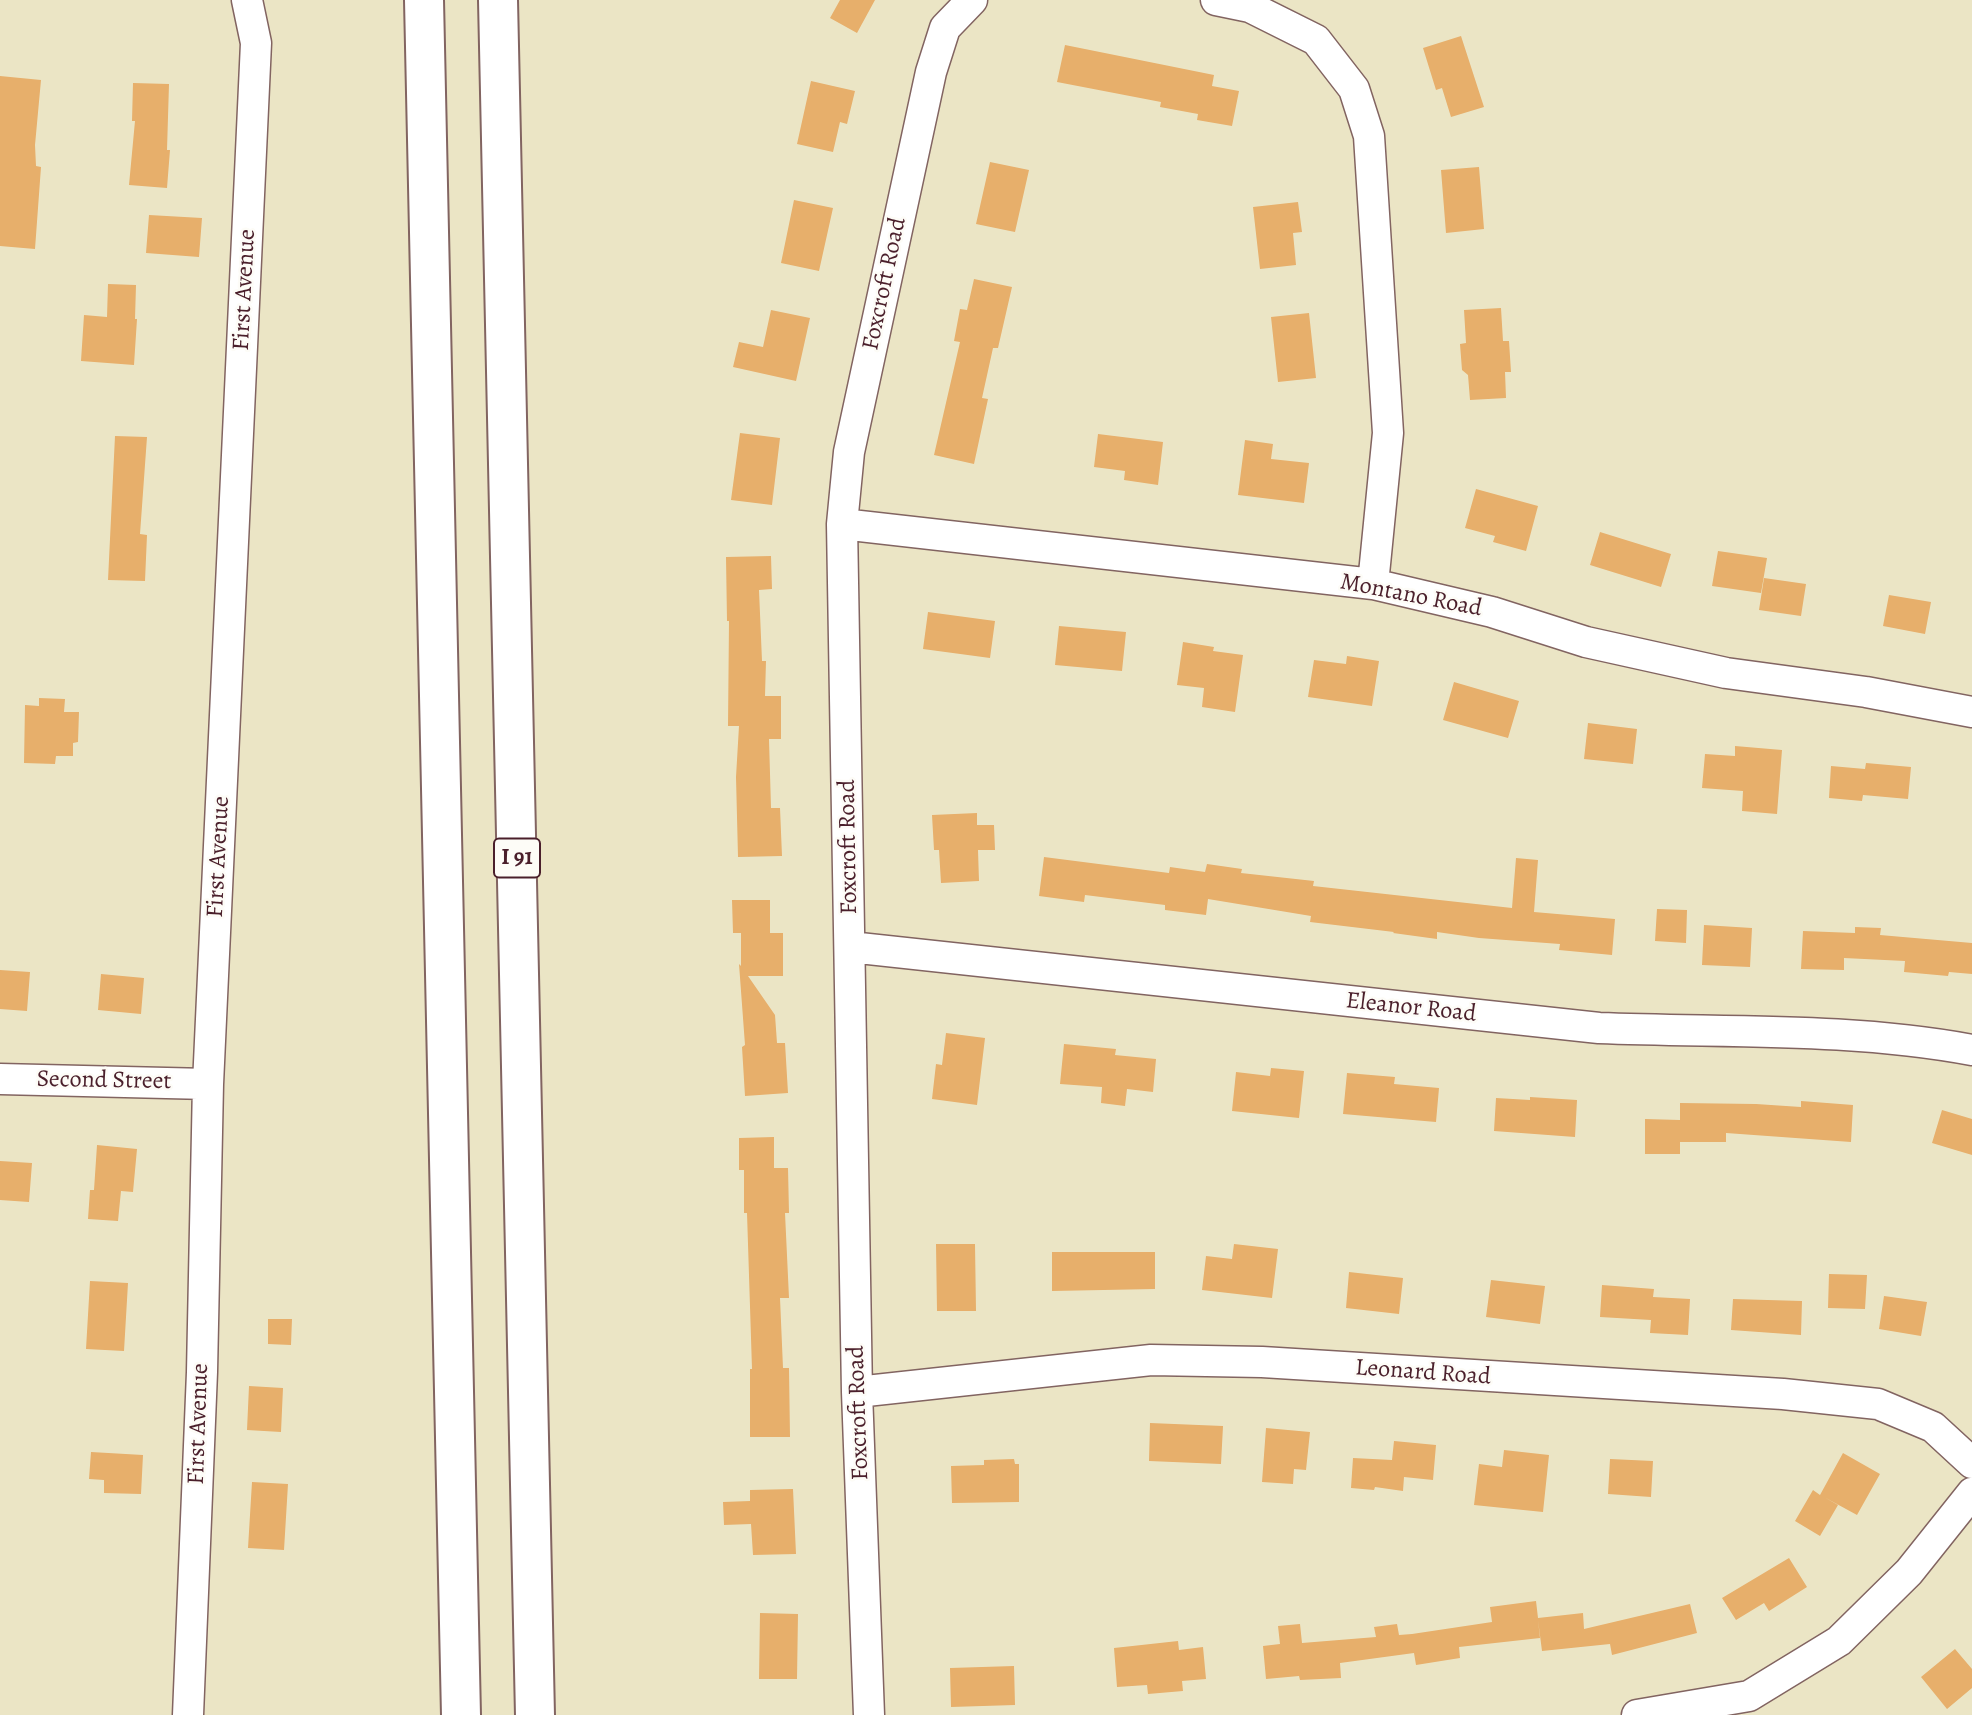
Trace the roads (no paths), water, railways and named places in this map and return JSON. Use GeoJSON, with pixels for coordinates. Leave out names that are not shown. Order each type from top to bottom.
{"type":"FeatureCollection","features":[{"type":"Feature","properties":{"kind":"highway"},"geometry":{"type":"LineString","coordinates":[[424,0],[461,1715]]}},
{"type":"Feature","properties":{"kind":"highway","name":"I 91"},"geometry":{"type":"LineString","coordinates":[[498,0],[536,1715]]}},
{"type":"Feature","properties":{"kind":"street","name":"First Avenue"},"geometry":{"type":"LineString","coordinates":[[188,1715],[202,1372],[208,1084],[256,43],[247,0]]}},
{"type":"Feature","properties":{"kind":"street","name":"Foxcroft Road"},"geometry":{"type":"LineString","coordinates":[[869,1715],[857,1392],[842,524],[849,452],[931,72],[945,28],[972,0]]}},
{"type":"Feature","properties":{"kind":"street"},"geometry":{"type":"LineString","coordinates":[[1216,0],[1250,7],[1316,40],[1354,89],[1369,136],[1388,433],[1373,584]]}},
{"type":"Feature","properties":{"kind":"street","name":"Montano Road"},"geometry":{"type":"LineString","coordinates":[[842,524],[1373,584],[1492,612],[1586,642],[1726,673],[1866,692],[1972,712]]}},
{"type":"Feature","properties":{"kind":"street","name":"Eleanor Road"},"geometry":{"type":"LineString","coordinates":[[850,947],[1599,1028],[1840,1033],[1972,1050]]}},
{"type":"Feature","properties":{"kind":"street","name":"Second Street"},"geometry":{"type":"LineString","coordinates":[[0,1079],[208,1084]]}},
{"type":"Feature","properties":{"kind":"street","name":"Leonard Road"},"geometry":{"type":"LineString","coordinates":[[857,1392],[1151,1360],[1262,1362],[1783,1394],[1878,1404],[1933,1427],[1972,1463]]}},
{"type":"Feature","properties":{"kind":"street"},"geometry":{"type":"LineString","coordinates":[[1637,1715],[1749,1696],[1839,1641],[1909,1572],[1972,1493]]}}]}
